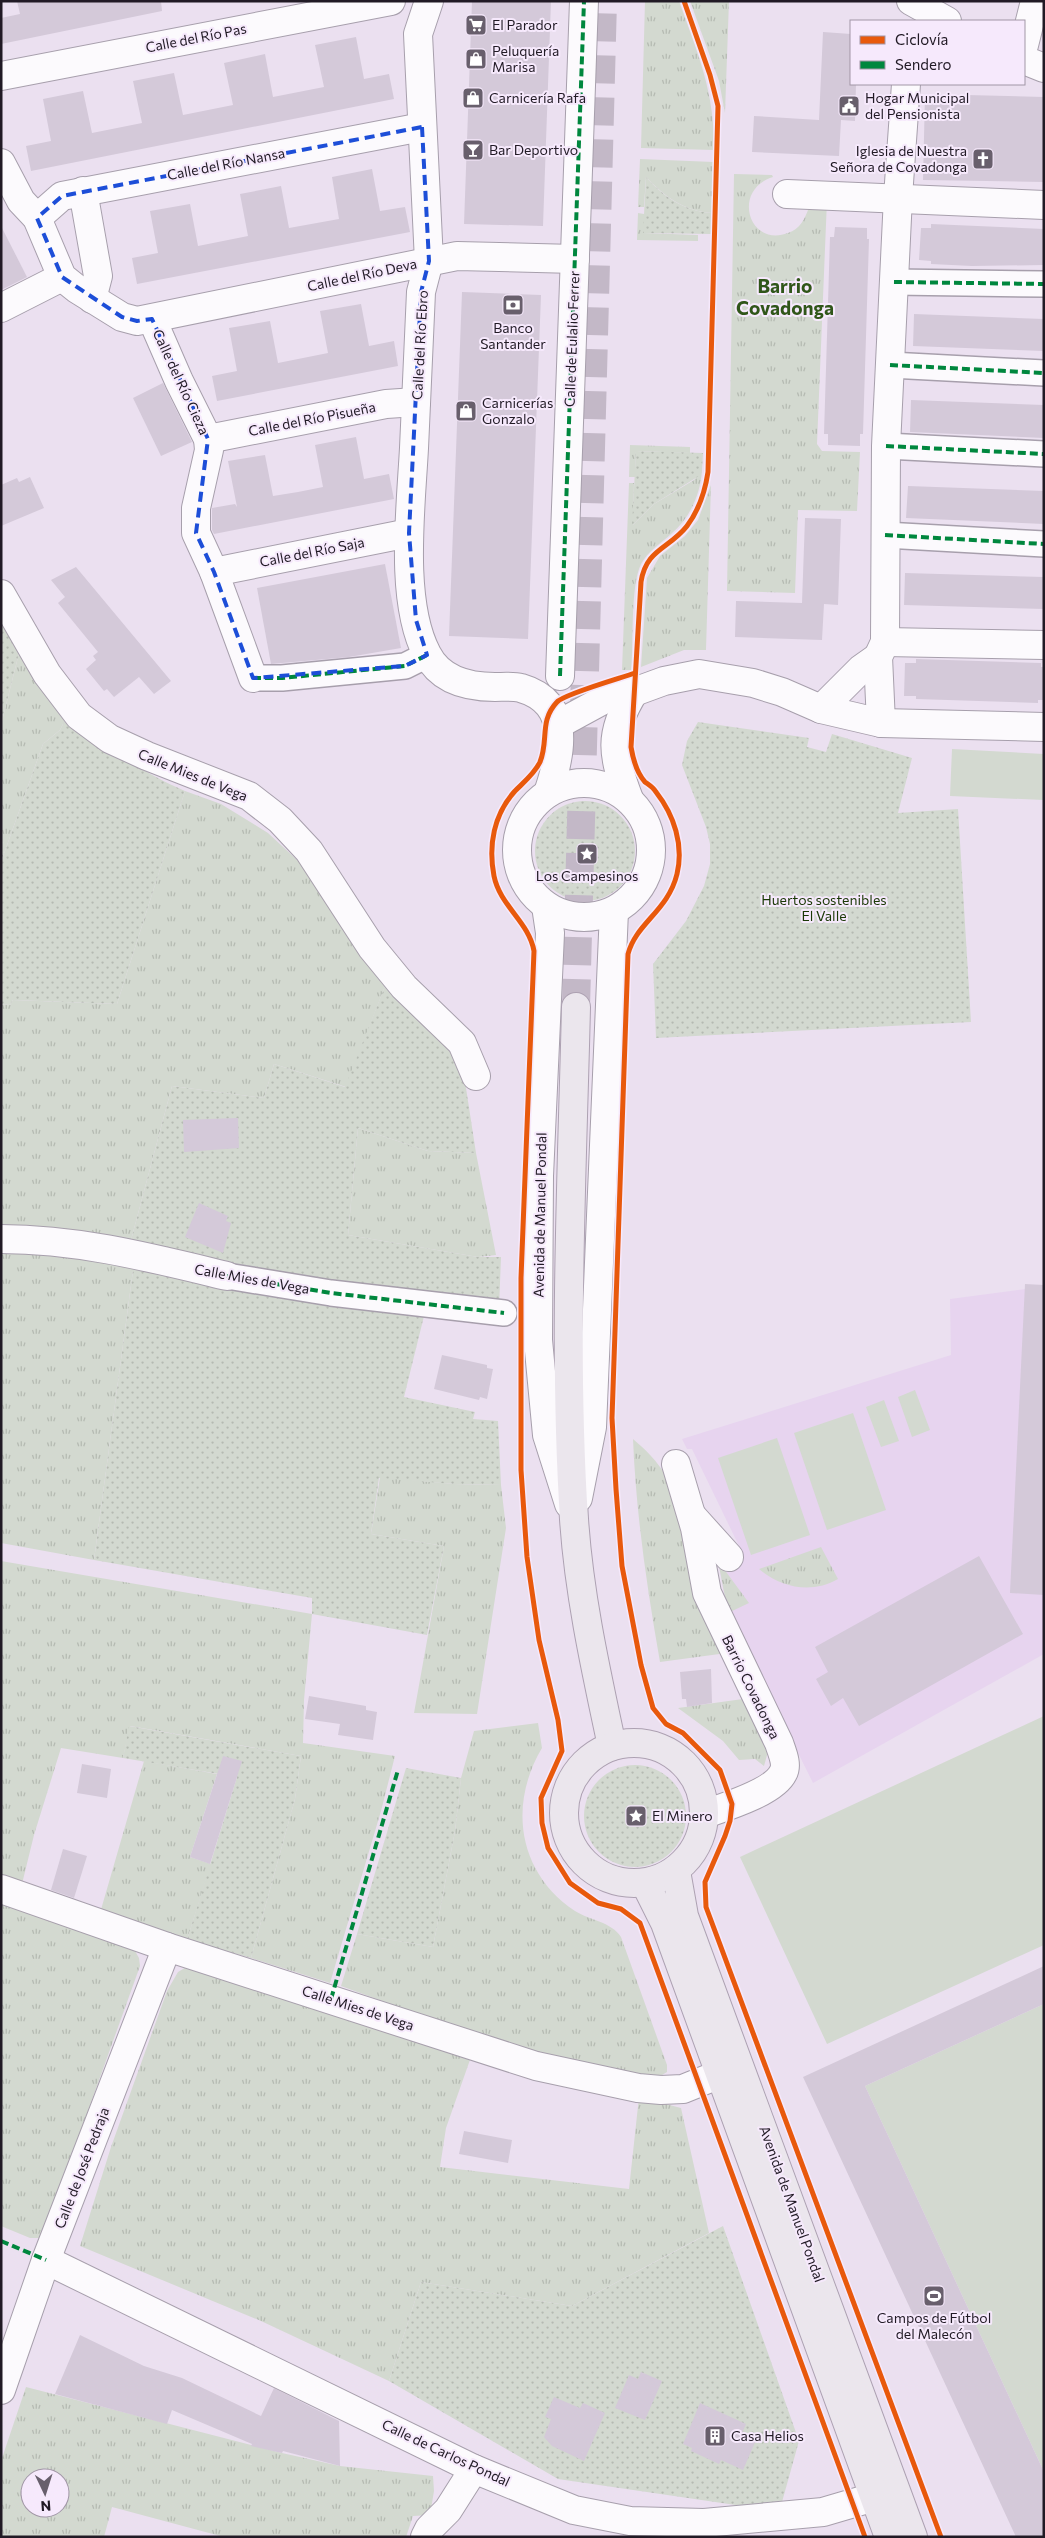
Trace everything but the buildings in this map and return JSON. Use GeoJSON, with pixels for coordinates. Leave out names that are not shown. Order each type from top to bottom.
{"type":"FeatureCollection","features":[{"type":"Feature","properties":{"kind":"main road","name":"Avenida de Manuel Pondal"},"geometry":{"type":"LineString","coordinates":[[576,1007],[568,1320],[574,1519],[588,1634],[612,1746]]}},
{"type":"Feature","properties":{"kind":"main road"},"geometry":{"type":"LineString","coordinates":[[638,1743],[665,1749],[686,1765],[701,1788],[705,1814],[701,1836],[691,1855],[676,1871],[661,1879],[645,1883],[622,1883],[600,1874],[582,1860],[569,1841],[564,1818],[566,1795],[576,1774],[591,1757],[612,1746],[638,1743]]}},
{"type":"Feature","properties":{"kind":"main road","name":"Avenida de Manuel Pondal"},"geometry":{"type":"LineString","coordinates":[[676,1871],[684,1916],[913,2537]]}},
{"type":"Feature","properties":{"kind":"main road","name":"Avenida de Manuel Pondal"},"geometry":{"type":"LineString","coordinates":[[645,1883],[666,1923],[889,2537]]}},
{"type":"Feature","properties":{"kind":"street","name":"Calle del Río Pas"},"geometry":{"type":"LineString","coordinates":[[1,76],[391,1]]}},
{"type":"Feature","properties":{"kind":"street"},"geometry":{"type":"LineString","coordinates":[[397,1],[418,34]]}},
{"type":"Feature","properties":{"kind":"street","name":"Calle del Río Ebro"},"geometry":{"type":"LineString","coordinates":[[429,1],[418,34],[429,261],[421,292],[410,533],[416,620],[427,655],[436,667],[458,681],[482,686],[521,688],[538,696],[552,709],[559,724]]}},
{"type":"Feature","properties":{"kind":"street","name":"Calle de Eulalio Ferrer"},"geometry":{"type":"LineString","coordinates":[[560,676],[584,1]]}},
{"type":"Feature","properties":{"kind":"street"},"geometry":{"type":"LineString","coordinates":[[1025,41],[1035,1]]}},
{"type":"Feature","properties":{"kind":"street"},"geometry":{"type":"LineString","coordinates":[[912,8],[945,20]]}},
{"type":"Feature","properties":{"kind":"street"},"geometry":{"type":"LineString","coordinates":[[1025,60],[1044,70]]}},
{"type":"Feature","properties":{"kind":"street"},"geometry":{"type":"LineString","coordinates":[[1025,70],[1044,70]]}},
{"type":"Feature","properties":{"kind":"street"},"geometry":{"type":"LineString","coordinates":[[881,722],[886,446],[898,197],[906,85]]}},
{"type":"Feature","properties":{"kind":"street","name":"Calle del Río Nansa"},"geometry":{"type":"LineString","coordinates":[[37,218],[62,196],[83,191],[422,127]]}},
{"type":"Feature","properties":{"kind":"street"},"geometry":{"type":"LineString","coordinates":[[1,163],[21,201],[37,218],[62,278],[1,308]]}},
{"type":"Feature","properties":{"kind":"street"},"geometry":{"type":"LineString","coordinates":[[83,191],[98,276],[92,299]]}},
{"type":"Feature","properties":{"kind":"street"},"geometry":{"type":"LineString","coordinates":[[787,194],[898,197],[1044,205]]}},
{"type":"Feature","properties":{"kind":"street","name":"Calle del Río Deva"},"geometry":{"type":"LineString","coordinates":[[152,318],[457,256],[575,259]]}},
{"type":"Feature","properties":{"kind":"street","name":"Calle del Río Cieza"},"geometry":{"type":"LineString","coordinates":[[62,278],[122,317],[137,321],[152,318],[179,381],[208,439],[209,450],[196,508],[196,533],[214,572],[254,678]]}},
{"type":"Feature","properties":{"kind":"street"},"geometry":{"type":"LineString","coordinates":[[894,282],[1044,284]]}},
{"type":"Feature","properties":{"kind":"street"},"geometry":{"type":"LineString","coordinates":[[890,365],[1044,373]]}},
{"type":"Feature","properties":{"kind":"street","name":"Calle del Río Pisueña"},"geometry":{"type":"LineString","coordinates":[[208,439],[386,404],[416,402]]}},
{"type":"Feature","properties":{"kind":"street"},"geometry":{"type":"LineString","coordinates":[[886,446],[1044,454]]}},
{"type":"Feature","properties":{"kind":"street","name":"Calle del Río Saja"},"geometry":{"type":"LineString","coordinates":[[214,572],[410,533]]}},
{"type":"Feature","properties":{"kind":"street"},"geometry":{"type":"LineString","coordinates":[[885,535],[1044,544]]}},
{"type":"Feature","properties":{"kind":"street","name":"Calle Mies de Vega"},"geometry":{"type":"LineString","coordinates":[[1,594],[47,674],[79,716],[110,739],[147,756],[249,796],[280,820],[309,851],[372,948],[404,987],[462,1042],[476,1076]]}},
{"type":"Feature","properties":{"kind":"street"},"geometry":{"type":"LineString","coordinates":[[821,709],[882,650],[1044,645]]}},
{"type":"Feature","properties":{"kind":"street"},"geometry":{"type":"LineString","coordinates":[[254,678],[282,678],[405,666],[427,655]]}},
{"type":"Feature","properties":{"kind":"street"},"geometry":{"type":"LineString","coordinates":[[548,793],[558,756],[559,724],[618,692],[634,692],[664,681],[699,674],[753,683],[782,692],[821,709],[881,722],[1044,727]]}},
{"type":"Feature","properties":{"kind":"street"},"geometry":{"type":"LineString","coordinates":[[629,799],[617,767],[614,742],[619,719],[634,692]]}},
{"type":"Feature","properties":{"kind":"street"},"geometry":{"type":"LineString","coordinates":[[581,783],[598,784],[615,790],[629,799],[640,812],[648,826],[652,859],[648,875],[640,889],[628,902],[614,911],[592,918],[568,916],[546,906],[526,884],[517,856],[520,827],[536,803],[548,793],[564,786],[581,783]]}},
{"type":"Feature","properties":{"kind":"street","name":"Avenida de Manuel Pondal"},"geometry":{"type":"LineString","coordinates":[[546,906],[550,933],[539,1176],[538,1340],[548,1435],[574,1519]]}},
{"type":"Feature","properties":{"kind":"street","name":"Avenida de Manuel Pondal"},"geometry":{"type":"LineString","coordinates":[[574,1519],[592,1427],[614,911]]}},
{"type":"Feature","properties":{"kind":"street","name":"Calle Mies de Vega"},"geometry":{"type":"LineString","coordinates":[[1,1239],[54,1241],[136,1255],[227,1276],[331,1293],[504,1313]]}},
{"type":"Feature","properties":{"kind":"street","name":"Barrio Covadonga"},"geometry":{"type":"LineString","coordinates":[[676,1464],[692,1516],[706,1593],[780,1743],[784,1758],[784,1772],[773,1785],[705,1814]]}},
{"type":"Feature","properties":{"kind":"street","name":"Barrio Covadonga"},"geometry":{"type":"LineString","coordinates":[[692,1516],[729,1557]]}},
{"type":"Feature","properties":{"kind":"street","name":"Calle Mies de Vega"},"geometry":{"type":"LineString","coordinates":[[1,1890],[167,1947],[536,2066],[638,2088],[661,2090],[683,2089],[720,2074]]}},
{"type":"Feature","properties":{"kind":"street","name":"Calle de José Pedraja"},"geometry":{"type":"LineString","coordinates":[[1,2390],[46,2260],[167,1947]]}},
{"type":"Feature","properties":{"kind":"street","name":"Calle de Carlos Pondal"},"geometry":{"type":"LineString","coordinates":[[46,2260],[474,2469],[574,2510],[630,2521],[704,2523],[824,2512],[874,2498]]}},
{"type":"Feature","properties":{"kind":"street"},"geometry":{"type":"LineString","coordinates":[[425,2537],[429,2529],[448,2510],[474,2469]]}},
{"type":"Feature","properties":{"kind":"highlighted area"},"geometry":{"type":"Polygon","coordinates":[[[422,127],[429,261],[421,292],[409,533],[416,620],[427,655],[405,666],[253,678],[214,572],[196,533],[208,439],[152,319],[137,321],[122,317],[62,277],[37,218],[62,196],[422,127]]]}},
{"type":"Feature","properties":{"kind":"shaded area"},"geometry":{"type":"Polygon","coordinates":[[[1026,1289],[1044,1289],[1044,1654],[813,1783],[727,1610],[719,1566],[739,1546],[692,1449],[687,1449],[682,1439],[951,1355],[950,1299],[1026,1289]]]}},
{"type":"Feature","properties":{"kind":"green space"},"geometry":{"type":"Polygon","coordinates":[[[645,1],[679,1],[704,74],[712,110],[714,150],[641,148],[645,1]]]}},
{"type":"Feature","properties":{"kind":"green space"},"geometry":{"type":"Polygon","coordinates":[[[690,1],[729,1],[725,113],[719,81],[690,1]]]}},
{"type":"Feature","properties":{"kind":"green space"},"geometry":{"type":"Polygon","coordinates":[[[640,159],[714,162],[712,213],[702,212],[676,202],[660,191],[646,177],[644,207],[638,207],[640,159]]]}},
{"type":"Feature","properties":{"kind":"green space"},"geometry":{"type":"Polygon","coordinates":[[[734,174],[772,175],[773,177],[760,184],[752,193],[749,204],[750,216],[755,225],[763,232],[774,235],[788,233],[796,229],[806,216],[809,207],[827,200],[817,444],[822,451],[860,452],[857,511],[798,510],[795,593],[727,591],[734,174]]]}},
{"type":"Feature","properties":{"kind":"green space"},"geometry":{"type":"Polygon","coordinates":[[[646,177],[675,202],[702,212],[712,213],[711,234],[643,233],[646,177]]]}},
{"type":"Feature","properties":{"kind":"green space"},"geometry":{"type":"Polygon","coordinates":[[[638,213],[644,214],[644,233],[698,235],[698,241],[637,240],[638,213]]]}},
{"type":"Feature","properties":{"kind":"green space"},"geometry":{"type":"Polygon","coordinates":[[[630,445],[690,447],[690,453],[636,451],[635,477],[629,477],[630,445]]]}},
{"type":"Feature","properties":{"kind":"green space"},"geometry":{"type":"Polygon","coordinates":[[[636,451],[703,453],[702,471],[699,476],[654,504],[632,526],[636,451]]]}},
{"type":"Feature","properties":{"kind":"green space"},"geometry":{"type":"Polygon","coordinates":[[[702,471],[699,489],[693,506],[684,521],[651,551],[641,564],[635,586],[631,670],[622,670],[629,483],[634,483],[633,525],[654,504],[694,480],[702,471]]]}},
{"type":"Feature","properties":{"kind":"green space"},"geometry":{"type":"Polygon","coordinates":[[[711,485],[706,650],[684,650],[641,667],[647,578],[660,556],[685,536],[698,520],[711,485]]]}},
{"type":"Feature","properties":{"kind":"green space"},"geometry":{"type":"Polygon","coordinates":[[[1,620],[19,653],[1,725],[1,620]]]}},
{"type":"Feature","properties":{"kind":"green space"},"geometry":{"type":"Polygon","coordinates":[[[19,653],[69,712],[60,730],[43,744],[1,862],[1,725],[19,653]]]}},
{"type":"Feature","properties":{"kind":"green space"},"geometry":{"type":"Polygon","coordinates":[[[69,712],[123,757],[152,775],[185,791],[117,1004],[13,1000],[10,1005],[1,1004],[1,862],[43,744],[60,730],[69,712]]]}},
{"type":"Feature","properties":{"kind":"green space","name":"Huertos sostenibles El Valle"},"geometry":{"type":"Polygon","coordinates":[[[698,722],[809,738],[807,747],[826,752],[832,734],[912,758],[898,813],[958,809],[971,1022],[656,1038],[653,964],[686,921],[704,886],[710,864],[710,844],[706,827],[682,765],[687,741],[698,722]]]}},
{"type":"Feature","properties":{"kind":"green space"},"geometry":{"type":"Polygon","coordinates":[[[952,749],[1044,754],[1044,800],[950,796],[952,749]]]}},
{"type":"Feature","properties":{"kind":"green space"},"geometry":{"type":"Polygon","coordinates":[[[185,791],[221,804],[268,833],[308,870],[387,981],[346,1087],[274,1064],[264,1098],[172,1086],[131,1240],[1,1227],[1,1004],[10,1005],[13,1000],[117,1004],[185,791]]]}},
{"type":"Feature","properties":{"kind":"green space"},"geometry":{"type":"Polygon","coordinates":[[[585,801],[604,805],[621,815],[631,832],[635,851],[631,870],[621,887],[604,897],[585,901],[566,897],[549,887],[539,870],[535,851],[539,832],[549,815],[566,805],[585,801]]]}},
{"type":"Feature","properties":{"kind":"green space"},"geometry":{"type":"Polygon","coordinates":[[[387,981],[449,1046],[464,1075],[476,1153],[428,1151],[358,1128],[348,1235],[478,1257],[501,1257],[499,1309],[286,1280],[131,1240],[172,1086],[264,1098],[274,1064],[345,1087],[387,981]]]}},
{"type":"Feature","properties":{"kind":"green space"},"geometry":{"type":"Polygon","coordinates":[[[358,1128],[428,1151],[476,1153],[496,1255],[478,1257],[348,1235],[358,1128]]]}},
{"type":"Feature","properties":{"kind":"green space"},"geometry":{"type":"Polygon","coordinates":[[[1,1246],[134,1263],[94,1560],[1,1543],[1,1246]]]}},
{"type":"Feature","properties":{"kind":"green space"},"geometry":{"type":"Polygon","coordinates":[[[134,1263],[426,1308],[404,1397],[475,1412],[473,1419],[498,1421],[501,1485],[454,1484],[379,1478],[371,1534],[444,1546],[427,1635],[312,1614],[312,1598],[94,1560],[134,1263]]]}},
{"type":"Feature","properties":{"kind":"green space"},"geometry":{"type":"Polygon","coordinates":[[[915,1390],[930,1430],[912,1437],[898,1397],[915,1390]]]}},
{"type":"Feature","properties":{"kind":"green space"},"geometry":{"type":"Polygon","coordinates":[[[884,1400],[899,1441],[881,1447],[866,1407],[884,1400]]]}},
{"type":"Feature","properties":{"kind":"green space"},"geometry":{"type":"Polygon","coordinates":[[[853,1413],[886,1510],[827,1530],[794,1433],[853,1413]]]}},
{"type":"Feature","properties":{"kind":"green space"},"geometry":{"type":"Polygon","coordinates":[[[777,1438],[810,1535],[751,1555],[718,1458],[777,1438]]]}},
{"type":"Feature","properties":{"kind":"green space"},"geometry":{"type":"Polygon","coordinates":[[[633,1439],[659,1465],[672,1488],[682,1520],[698,1606],[702,1617],[727,1653],[660,1662],[643,1551],[633,1439]]]}},
{"type":"Feature","properties":{"kind":"green space"},"geometry":{"type":"Polygon","coordinates":[[[380,1477],[454,1484],[501,1485],[506,1528],[477,1714],[414,1713],[444,1546],[371,1534],[380,1477]]]}},
{"type":"Feature","properties":{"kind":"green space"},"geometry":{"type":"Polygon","coordinates":[[[821,1547],[838,1579],[828,1584],[797,1587],[777,1581],[759,1569],[821,1547]]]}},
{"type":"Feature","properties":{"kind":"green space"},"geometry":{"type":"Polygon","coordinates":[[[1,1561],[312,1614],[304,1700],[303,1743],[395,1756],[381,1811],[330,1983],[251,1958],[295,1799],[301,1756],[130,1726],[123,1758],[61,1748],[34,1835],[21,1888],[1,1882],[1,1561]]]}},
{"type":"Feature","properties":{"kind":"green space"},"geometry":{"type":"Polygon","coordinates":[[[721,1565],[749,1603],[728,1613],[719,1566],[721,1565]]]}},
{"type":"Feature","properties":{"kind":"green space"},"geometry":{"type":"Polygon","coordinates":[[[750,1698],[769,1748],[764,1766],[755,1759],[739,1760],[723,1741],[678,1708],[750,1698]]]}},
{"type":"Feature","properties":{"kind":"green space"},"geometry":{"type":"Polygon","coordinates":[[[1044,1716],[1044,1945],[827,2044],[740,1857],[1044,1716]]]}},
{"type":"Feature","properties":{"kind":"green space"},"geometry":{"type":"Polygon","coordinates":[[[538,1723],[542,1748],[531,1770],[525,1792],[522,1815],[524,1837],[531,1858],[541,1878],[556,1895],[575,1911],[612,1928],[621,1937],[667,2065],[667,2072],[662,2075],[664,2082],[593,2070],[437,2021],[341,1986],[357,1934],[433,1947],[455,1831],[461,1778],[474,1731],[538,1723]]]}},
{"type":"Feature","properties":{"kind":"green space"},"geometry":{"type":"Polygon","coordinates":[[[129,1726],[301,1756],[295,1799],[251,1958],[187,1940],[237,1777],[123,1758],[129,1726]]]}},
{"type":"Feature","properties":{"kind":"green space"},"geometry":{"type":"Polygon","coordinates":[[[144,1761],[217,1774],[190,1857],[211,1864],[187,1940],[100,1913],[144,1761]]]}},
{"type":"Feature","properties":{"kind":"green space"},"geometry":{"type":"Polygon","coordinates":[[[635,1765],[655,1769],[671,1780],[682,1796],[686,1816],[682,1836],[671,1852],[655,1863],[635,1867],[615,1863],[599,1852],[588,1836],[584,1816],[588,1796],[599,1780],[615,1769],[635,1765]]]}},
{"type":"Feature","properties":{"kind":"green space"},"geometry":{"type":"Polygon","coordinates":[[[406,1768],[461,1778],[455,1831],[433,1947],[357,1934],[406,1768]]]}},
{"type":"Feature","properties":{"kind":"green space"},"geometry":{"type":"Polygon","coordinates":[[[1,1901],[134,1949],[139,1958],[140,1966],[74,2150],[40,2238],[30,2238],[1,2226],[1,1901]]]}},
{"type":"Feature","properties":{"kind":"green space"},"geometry":{"type":"Polygon","coordinates":[[[193,1963],[471,2057],[446,2128],[440,2167],[629,2189],[639,2097],[681,2108],[709,2233],[572,2306],[421,2282],[389,2381],[261,2321],[80,2246],[111,2147],[167,1991],[178,1972],[193,1963]]]}},
{"type":"Feature","properties":{"kind":"green space"},"geometry":{"type":"Polygon","coordinates":[[[1044,2004],[1044,2472],[865,2086],[1044,2004]]]}},
{"type":"Feature","properties":{"kind":"green space"},"geometry":{"type":"Polygon","coordinates":[[[723,2226],[799,2441],[782,2502],[756,2508],[558,2479],[389,2381],[421,2282],[572,2306],[723,2226]]]}},
{"type":"Feature","properties":{"kind":"green space"},"geometry":{"type":"Polygon","coordinates":[[[26,2387],[282,2453],[340,2466],[433,2476],[434,2491],[430,2515],[413,2516],[406,2537],[224,2537],[112,2507],[104,2537],[1,2537],[1,2461],[26,2387]]]}},
{"type":"Feature","properties":{"kind":"tunnel"},"geometry":{"type":"LineString","coordinates":[[576,1007],[603,1]]}},
{"type":"Feature","properties":{"kind":"marked path"},"geometry":{"type":"LineString","coordinates":[[560,676],[584,1]]}},
{"type":"Feature","properties":{"kind":"marked path"},"geometry":{"type":"LineString","coordinates":[[894,282],[1044,284]]}},
{"type":"Feature","properties":{"kind":"marked path"},"geometry":{"type":"LineString","coordinates":[[890,365],[1044,373]]}},
{"type":"Feature","properties":{"kind":"marked path"},"geometry":{"type":"LineString","coordinates":[[886,446],[1044,454]]}},
{"type":"Feature","properties":{"kind":"marked path"},"geometry":{"type":"LineString","coordinates":[[885,535],[1044,544]]}},
{"type":"Feature","properties":{"kind":"marked path"},"geometry":{"type":"LineString","coordinates":[[253,678],[282,678],[405,666],[427,655]]}},
{"type":"Feature","properties":{"kind":"marked path"},"geometry":{"type":"LineString","coordinates":[[227,1276],[331,1293],[504,1313]]}},
{"type":"Feature","properties":{"kind":"marked path"},"geometry":{"type":"LineString","coordinates":[[331,1999],[398,1770]]}},
{"type":"Feature","properties":{"kind":"marked path"},"geometry":{"type":"LineString","coordinates":[[1,2241],[46,2260]]}},
{"type":"Feature","properties":{"kind":"cycle path"},"geometry":{"type":"LineString","coordinates":[[684,1],[710,75],[718,106],[708,472],[701,501],[695,514],[680,534],[653,556],[644,571],[641,582],[631,747],[639,774],[655,790],[668,810],[676,831],[679,863],[673,887],[667,898],[638,934],[628,954],[612,1418],[622,1566],[641,1665],[653,1708],[666,1724],[683,1733],[720,1770],[732,1804],[730,1821],[725,1836],[705,1882],[706,1907],[941,2537]]}},
{"type":"Feature","properties":{"kind":"cycle path"},"geometry":{"type":"LineString","coordinates":[[635,673],[562,699],[551,709],[546,724],[543,754],[540,762],[532,774],[508,800],[494,830],[492,842],[492,864],[497,887],[526,931],[534,951],[521,1278],[521,1470],[527,1557],[539,1640],[558,1720],[562,1751],[541,1798],[542,1823],[548,1848],[570,1883],[598,1903],[621,1909],[640,1923],[865,2537]]}},
{"type":"Feature","properties":{"kind":"place","name":"El Parador"},"geometry":{"type":"Point","coordinates":[476,25]}},
{"type":"Feature","properties":{"kind":"place","name":"Peluquería Marisa"},"geometry":{"type":"Point","coordinates":[476,59]}},
{"type":"Feature","properties":{"kind":"place","name":"Carnicería Rafa"},"geometry":{"type":"Point","coordinates":[473,98]}},
{"type":"Feature","properties":{"kind":"place","name":"Hogar Municipal del Pensionista"},"geometry":{"type":"Point","coordinates":[849,106]}},
{"type":"Feature","properties":{"kind":"place","name":"Bar Deportivo"},"geometry":{"type":"Point","coordinates":[473,150]}},
{"type":"Feature","properties":{"kind":"place","name":"Iglesia de Nuestra Señora de Covadonga"},"geometry":{"type":"Point","coordinates":[983,159]}},
{"type":"Feature","properties":{"kind":"place","name":"Banco Santander"},"geometry":{"type":"Point","coordinates":[513,305]}},
{"type":"Feature","properties":{"kind":"place","name":"Carnicerías Gonzalo"},"geometry":{"type":"Point","coordinates":[466,411]}},
{"type":"Feature","properties":{"kind":"place","name":"Los Campesinos"},"geometry":{"type":"Point","coordinates":[587,854]}},
{"type":"Feature","properties":{"kind":"place","name":"El Minero"},"geometry":{"type":"Point","coordinates":[636,1816]}},
{"type":"Feature","properties":{"kind":"place","name":"Campos de Fútbol del Malecón"},"geometry":{"type":"Point","coordinates":[934,2296]}},
{"type":"Feature","properties":{"kind":"place","name":"Casa Helios"},"geometry":{"type":"Point","coordinates":[715,2436]}},
{"type":"Feature","properties":{"kind":"district","name":"Barrio Covadonga"},"geometry":{"type":"Point","coordinates":[785,297]}}]}
